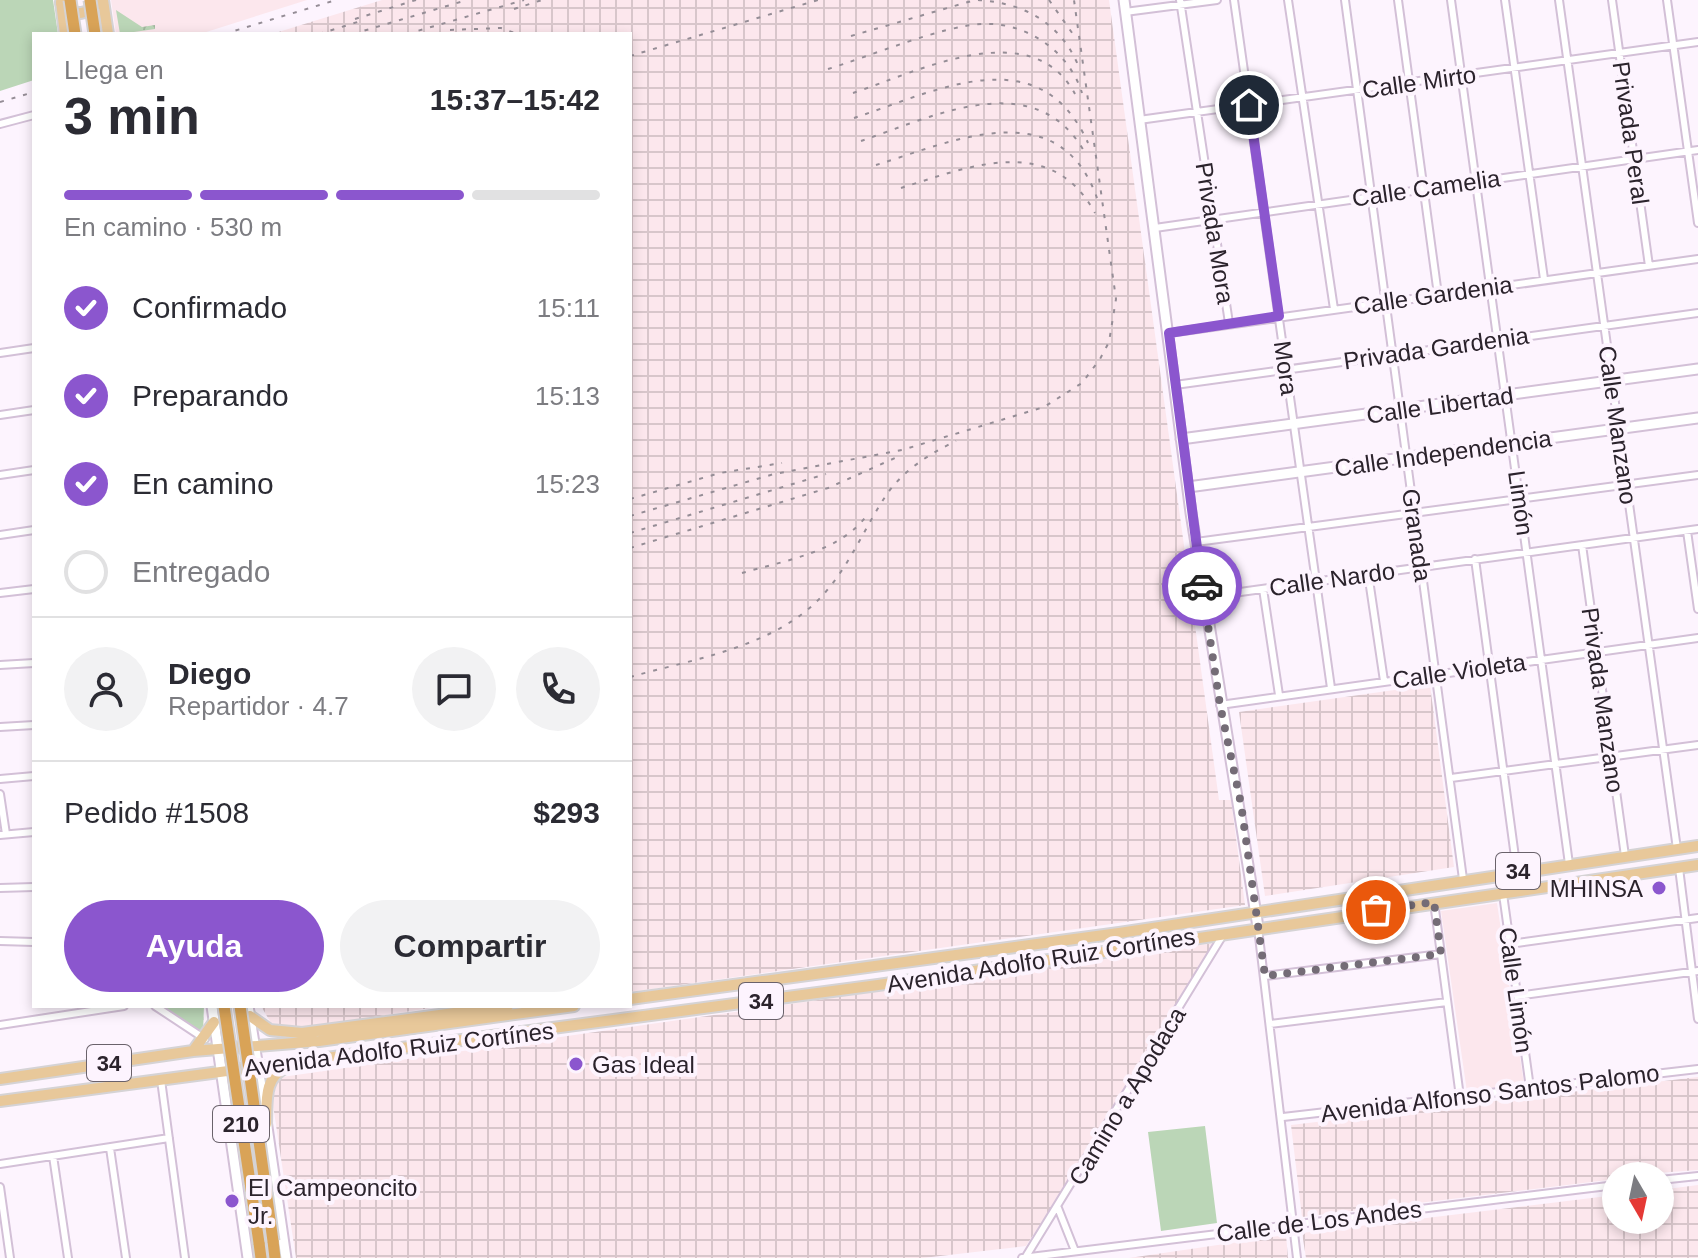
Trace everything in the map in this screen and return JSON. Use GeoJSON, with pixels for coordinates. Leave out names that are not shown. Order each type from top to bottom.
{"type":"FeatureCollection","features":[{"type":"Feature","properties":{"kind":"highway"},"geometry":{"type":"LineString","coordinates":[[90,0],[95,32]]}},
{"type":"Feature","properties":{"kind":"highway"},"geometry":{"type":"LineString","coordinates":[[64,1],[74,32]]}},
{"type":"Feature","properties":{"kind":"highway","name":"210"},"geometry":{"type":"LineString","coordinates":[[224,1008],[261,1258]]}},
{"type":"Feature","properties":{"kind":"highway","name":"210"},"geometry":{"type":"LineString","coordinates":[[240,1008],[275,1258]]}},
{"type":"Feature","properties":{"kind":"main road"},"geometry":{"type":"LineString","coordinates":[[64,1],[74,13],[83,13],[92,10],[102,0]]}},
{"type":"Feature","properties":{"kind":"main road"},"geometry":{"type":"LineString","coordinates":[[102,0],[108,32]]}},
{"type":"Feature","properties":{"kind":"main road"},"geometry":{"type":"LineString","coordinates":[[64,1],[65,32]]}},
{"type":"Feature","properties":{"kind":"main road","name":"34"},"geometry":{"type":"LineString","coordinates":[[1255,910],[1698,846]]}},
{"type":"Feature","properties":{"kind":"main road","name":"34"},"geometry":{"type":"LineString","coordinates":[[1225,932],[1698,865]]}},
{"type":"Feature","properties":{"kind":"main road","name":"Avenida Adolfo Ruiz Cortínes"},"geometry":{"type":"LineString","coordinates":[[632,999],[1089,937],[1255,910]]}},
{"type":"Feature","properties":{"kind":"main road","name":"Avenida Adolfo Ruiz Cortínes"},"geometry":{"type":"LineString","coordinates":[[0,1101],[878,985],[1225,932]]}},
{"type":"Feature","properties":{"kind":"main road"},"geometry":{"type":"LineString","coordinates":[[249,1011],[270,1030],[302,1033],[493,1008]]}},
{"type":"Feature","properties":{"kind":"main road","name":"Avenida Adolfo Ruiz Cortínes"},"geometry":{"type":"LineString","coordinates":[[0,1079],[193,1051],[319,1041],[559,1008]]}},
{"type":"Feature","properties":{"kind":"main road"},"geometry":{"type":"LineString","coordinates":[[193,1051],[205,1039],[214,1022]]}},
{"type":"Feature","properties":{"kind":"main road"},"geometry":{"type":"LineString","coordinates":[[266,1124],[268,1084],[280,1070],[296,1064]]}},
{"type":"Feature","properties":{"kind":"street"},"geometry":{"type":"LineString","coordinates":[[1124,0],[1181,439],[1220,705],[1241,804],[1265,976],[1297,1258]]}},
{"type":"Feature","properties":{"kind":"street"},"geometry":{"type":"LineString","coordinates":[[1125,12],[1217,0]]}},
{"type":"Feature","properties":{"kind":"street","name":"Mora"},"geometry":{"type":"LineString","coordinates":[[1234,0],[1331,688]]}},
{"type":"Feature","properties":{"kind":"street"},"geometry":{"type":"LineString","coordinates":[[1288,0],[1334,309]]}},
{"type":"Feature","properties":{"kind":"street","name":"Granada"},"geometry":{"type":"LineString","coordinates":[[1345,0],[1463,879]]}},
{"type":"Feature","properties":{"kind":"street"},"geometry":{"type":"LineString","coordinates":[[1398,0],[1438,295]]}},
{"type":"Feature","properties":{"kind":"street","name":"Limón"},"geometry":{"type":"LineString","coordinates":[[1451,0],[1569,864]]}},
{"type":"Feature","properties":{"kind":"street"},"geometry":{"type":"LineString","coordinates":[[1505,0],[1544,279]]}},
{"type":"Feature","properties":{"kind":"street","name":"Calle Manzano"},"geometry":{"type":"LineString","coordinates":[[1559,0],[1677,849]]}},
{"type":"Feature","properties":{"kind":"street","name":"Privada Peral"},"geometry":{"type":"LineString","coordinates":[[1612,0],[1649,266]]}},
{"type":"Feature","properties":{"kind":"street"},"geometry":{"type":"LineString","coordinates":[[1667,0],[1698,223]]}},
{"type":"Feature","properties":{"kind":"street","name":"Privada Mora"},"geometry":{"type":"LineString","coordinates":[[1180,3],[1229,323]]}},
{"type":"Feature","properties":{"kind":"street","name":"Calle Mirto"},"geometry":{"type":"LineString","coordinates":[[1139,120],[1698,42]]}},
{"type":"Feature","properties":{"kind":"street"},"geometry":{"type":"LineString","coordinates":[[0,124],[32,116]]}},
{"type":"Feature","properties":{"kind":"street","name":"Calle Camelia"},"geometry":{"type":"LineString","coordinates":[[1155,228],[1698,150]]}},
{"type":"Feature","properties":{"kind":"street","name":"Calle Gardenia"},"geometry":{"type":"LineString","coordinates":[[1169,333],[1698,259]]}},
{"type":"Feature","properties":{"kind":"street","name":"Privada Gardenia"},"geometry":{"type":"LineString","coordinates":[[1175,385],[1698,313]]}},
{"type":"Feature","properties":{"kind":"street"},"geometry":{"type":"LineString","coordinates":[[0,353],[32,348]]}},
{"type":"Feature","properties":{"kind":"street","name":"Calle Libertad"},"geometry":{"type":"LineString","coordinates":[[1181,439],[1698,369]]}},
{"type":"Feature","properties":{"kind":"street"},"geometry":{"type":"LineString","coordinates":[[0,415],[32,410]]}},
{"type":"Feature","properties":{"kind":"street","name":"Calle Independencia"},"geometry":{"type":"LineString","coordinates":[[1188,487],[1698,418]]}},
{"type":"Feature","properties":{"kind":"street"},"geometry":{"type":"LineString","coordinates":[[0,475],[32,470]]}},
{"type":"Feature","properties":{"kind":"street"},"geometry":{"type":"LineString","coordinates":[[1196,542],[1698,475]]}},
{"type":"Feature","properties":{"kind":"street","name":"Calle Nardo"},"geometry":{"type":"LineString","coordinates":[[1204,597],[1698,529]]}},
{"type":"Feature","properties":{"kind":"street"},"geometry":{"type":"LineString","coordinates":[[0,535],[32,530]]}},
{"type":"Feature","properties":{"kind":"street"},"geometry":{"type":"LineString","coordinates":[[1687,531],[1698,609]]}},
{"type":"Feature","properties":{"kind":"street","name":"Privada Manzano"},"geometry":{"type":"LineString","coordinates":[[1582,545],[1625,856]]}},
{"type":"Feature","properties":{"kind":"street"},"geometry":{"type":"LineString","coordinates":[[1475,559],[1517,872]]}},
{"type":"Feature","properties":{"kind":"street"},"geometry":{"type":"LineString","coordinates":[[1368,573],[1384,681]]}},
{"type":"Feature","properties":{"kind":"street"},"geometry":{"type":"LineString","coordinates":[[0,593],[32,589]]}},
{"type":"Feature","properties":{"kind":"street"},"geometry":{"type":"LineString","coordinates":[[1263,589],[1279,695]]}},
{"type":"Feature","properties":{"kind":"street","name":"Calle Violeta"},"geometry":{"type":"LineString","coordinates":[[1220,705],[1698,638]]}},
{"type":"Feature","properties":{"kind":"street"},"geometry":{"type":"LineString","coordinates":[[0,665],[32,663]]}},
{"type":"Feature","properties":{"kind":"street"},"geometry":{"type":"LineString","coordinates":[[0,727],[32,725]]}},
{"type":"Feature","properties":{"kind":"street"},"geometry":{"type":"LineString","coordinates":[[1451,778],[1698,745]]}},
{"type":"Feature","properties":{"kind":"street"},"geometry":{"type":"LineString","coordinates":[[0,779],[32,776]]}},
{"type":"Feature","properties":{"kind":"street"},"geometry":{"type":"LineString","coordinates":[[0,794],[3,834],[32,832]]}},
{"type":"Feature","properties":{"kind":"street"},"geometry":{"type":"LineString","coordinates":[[1679,867],[1695,971],[1698,1019]]}},
{"type":"Feature","properties":{"kind":"street"},"geometry":{"type":"LineString","coordinates":[[0,888],[32,887]]}},
{"type":"Feature","properties":{"kind":"street","name":"Calle Limón"},"geometry":{"type":"LineString","coordinates":[[1503,892],[1530,1088]]}},
{"type":"Feature","properties":{"kind":"street"},"geometry":{"type":"LineString","coordinates":[[1434,902],[1460,1097]]}},
{"type":"Feature","properties":{"kind":"street"},"geometry":{"type":"LineString","coordinates":[[1510,944],[1698,918]]}},
{"type":"Feature","properties":{"kind":"street","name":"Camino a Apodaca"},"geometry":{"type":"LineString","coordinates":[[1023,1258],[1058,1208],[1225,932]]}},
{"type":"Feature","properties":{"kind":"street"},"geometry":{"type":"LineString","coordinates":[[0,941],[32,942]]}},
{"type":"Feature","properties":{"kind":"street"},"geometry":{"type":"LineString","coordinates":[[1265,976],[1441,954]]}},
{"type":"Feature","properties":{"kind":"street"},"geometry":{"type":"LineString","coordinates":[[1517,996],[1695,971]]}},
{"type":"Feature","properties":{"kind":"street"},"geometry":{"type":"LineString","coordinates":[[1270,1024],[1447,1002]]}},
{"type":"Feature","properties":{"kind":"street"},"geometry":{"type":"LineString","coordinates":[[0,1025],[111,1008]]}},
{"type":"Feature","properties":{"kind":"street"},"geometry":{"type":"LineString","coordinates":[[158,1008],[205,1039]]}},
{"type":"Feature","properties":{"kind":"street"},"geometry":{"type":"LineString","coordinates":[[212,1008],[248,1258]]}},
{"type":"Feature","properties":{"kind":"street"},"geometry":{"type":"LineString","coordinates":[[249,1011],[286,1258]]}},
{"type":"Feature","properties":{"kind":"street","name":"Avenida Alfonso Santos Palomo"},"geometry":{"type":"LineString","coordinates":[[1283,1117],[1698,1069]]}},
{"type":"Feature","properties":{"kind":"street"},"geometry":{"type":"LineString","coordinates":[[161,1080],[185,1258]]}},
{"type":"Feature","properties":{"kind":"street"},"geometry":{"type":"LineString","coordinates":[[225,1099],[262,1094]]}},
{"type":"Feature","properties":{"kind":"street"},"geometry":{"type":"LineString","coordinates":[[230,1129],[266,1124]]}},
{"type":"Feature","properties":{"kind":"street"},"geometry":{"type":"LineString","coordinates":[[0,1164],[169,1138]]}},
{"type":"Feature","properties":{"kind":"street"},"geometry":{"type":"LineString","coordinates":[[110,1148],[126,1258]]}},
{"type":"Feature","properties":{"kind":"street"},"geometry":{"type":"LineString","coordinates":[[53,1156],[68,1258]]}},
{"type":"Feature","properties":{"kind":"street"},"geometry":{"type":"LineString","coordinates":[[1674,1179],[1698,1176]]}},
{"type":"Feature","properties":{"kind":"street"},"geometry":{"type":"LineString","coordinates":[[0,1187],[10,1258]]}},
{"type":"Feature","properties":{"kind":"street","name":"Calle de Los Andes"},"geometry":{"type":"LineString","coordinates":[[1023,1258],[1602,1187]]}},
{"type":"Feature","properties":{"kind":"street"},"geometry":{"type":"LineString","coordinates":[[1058,1208],[1075,1251]]}},
{"type":"Feature","properties":{"kind":"shaded area"},"geometry":{"type":"Polygon","coordinates":[[[111,0],[307,0],[206,32],[116,32],[111,0]]]}},
{"type":"Feature","properties":{"kind":"shaded area"},"geometry":{"type":"Polygon","coordinates":[[[382,0],[1109,0],[1219,800],[1231,800],[1245,905],[632,992],[632,32],[278,32],[382,0]]]}},
{"type":"Feature","properties":{"kind":"shaded area"},"geometry":{"type":"Polygon","coordinates":[[[1430,685],[1454,867],[1265,896],[1239,712],[1430,685]]]}},
{"type":"Feature","properties":{"kind":"shaded area"},"geometry":{"type":"Polygon","coordinates":[[[1497,903],[1524,1084],[1467,1092],[1441,911],[1497,903]]]}},
{"type":"Feature","properties":{"kind":"shaded area"},"geometry":{"type":"Polygon","coordinates":[[[1215,943],[1100,1133],[1026,1246],[923,1258],[296,1258],[273,1105],[275,1087],[282,1077],[1215,943]]]}},
{"type":"Feature","properties":{"kind":"shaded area"},"geometry":{"type":"Polygon","coordinates":[[[262,1008],[430,1008],[304,1028],[271,1023],[262,1008]]]}},
{"type":"Feature","properties":{"kind":"shaded area"},"geometry":{"type":"Polygon","coordinates":[[[1698,1077],[1698,1170],[1674,1172],[1674,1162],[1602,1162],[1602,1181],[1302,1217],[1291,1125],[1698,1077]]]}},
{"type":"Feature","properties":{"kind":"shaded area"},"geometry":{"type":"Polygon","coordinates":[[[1698,1185],[1698,1258],[1306,1258],[1302,1233],[1602,1197],[1602,1234],[1674,1234],[1674,1188],[1698,1185]]]}},
{"type":"Feature","properties":{"kind":"shaded area"},"geometry":{"type":"Polygon","coordinates":[[[1286,1235],[1288,1258],[1129,1258],[1177,1251],[1286,1235]]]}},
{"type":"Feature","properties":{"kind":"green space"},"geometry":{"type":"Polygon","coordinates":[[[0,0],[53,0],[58,32],[32,32],[32,81],[0,91],[0,0]]]}},
{"type":"Feature","properties":{"kind":"green space"},"geometry":{"type":"Polygon","coordinates":[[[116,10],[142,27],[155,25],[155,29],[120,32],[116,10]]]}},
{"type":"Feature","properties":{"kind":"green space"},"geometry":{"type":"Polygon","coordinates":[[[165,1008],[204,1008],[203,1033],[165,1008]]]}},
{"type":"Feature","properties":{"kind":"green space"},"geometry":{"type":"Polygon","coordinates":[[[1205,1126],[1217,1223],[1161,1231],[1148,1132],[1205,1126]]]}},
{"type":"Feature","properties":{"kind":"railway"},"geometry":{"type":"LineString","coordinates":[[231,32],[336,0]]}},
{"type":"Feature","properties":{"kind":"railway"},"geometry":{"type":"LineString","coordinates":[[355,19],[416,0]]}},
{"type":"Feature","properties":{"kind":"railway"},"geometry":{"type":"LineString","coordinates":[[360,32],[467,0]]}},
{"type":"Feature","properties":{"kind":"railway"},"geometry":{"type":"LineString","coordinates":[[414,32],[524,0]]}},
{"type":"Feature","properties":{"kind":"railway"},"geometry":{"type":"LineString","coordinates":[[514,9],[542,0]]}},
{"type":"Feature","properties":{"kind":"railway"},"geometry":{"type":"LineString","coordinates":[[632,55],[818,0]]}},
{"type":"Feature","properties":{"kind":"railway"},"geometry":{"type":"LineString","coordinates":[[851,36],[975,0]]}},
{"type":"Feature","properties":{"kind":"railway"},"geometry":{"type":"LineString","coordinates":[[978,0],[1010,5],[1038,18],[1061,37],[1078,65]]}},
{"type":"Feature","properties":{"kind":"railway"},"geometry":{"type":"LineString","coordinates":[[1049,0],[1075,37]]}},
{"type":"Feature","properties":{"kind":"railway"},"geometry":{"type":"LineString","coordinates":[[632,515],[774,474],[902,450],[1044,407],[1082,383],[1109,342],[1116,299],[1074,0]]}},
{"type":"Feature","properties":{"kind":"railway"},"geometry":{"type":"LineString","coordinates":[[325,32],[364,20]]}},
{"type":"Feature","properties":{"kind":"railway"},"geometry":{"type":"LineString","coordinates":[[828,69],[948,30],[983,24],[999,25],[1015,28],[1044,42],[1067,64],[1082,93]]}},
{"type":"Feature","properties":{"kind":"railway"},"geometry":{"type":"LineString","coordinates":[[450,30],[501,28],[512,32]]}},
{"type":"Feature","properties":{"kind":"railway"},"geometry":{"type":"LineString","coordinates":[[853,93],[940,63],[972,55],[1002,53],[1031,57],[1055,70],[1075,94]]}},
{"type":"Feature","properties":{"kind":"railway"},"geometry":{"type":"LineString","coordinates":[[854,118],[951,86],[984,80],[1014,81],[1043,90],[1068,110],[1088,143]]}},
{"type":"Feature","properties":{"kind":"railway"},"geometry":{"type":"LineString","coordinates":[[0,102],[32,93]]}},
{"type":"Feature","properties":{"kind":"railway"},"geometry":{"type":"LineString","coordinates":[[861,141],[950,111],[980,105],[1010,104],[1038,110],[1063,125],[1084,151]]}},
{"type":"Feature","properties":{"kind":"railway"},"geometry":{"type":"LineString","coordinates":[[876,165],[969,137],[1000,133],[1030,134],[1057,144],[1080,165],[1097,198]]}},
{"type":"Feature","properties":{"kind":"railway"},"geometry":{"type":"LineString","coordinates":[[901,188],[980,165],[1007,162],[1032,164],[1056,172],[1077,188],[1095,213]]}},
{"type":"Feature","properties":{"kind":"railway"},"geometry":{"type":"LineString","coordinates":[[632,676],[752,642],[796,618],[815,603],[836,579],[899,479],[926,458],[956,441]]}},
{"type":"Feature","properties":{"kind":"railway"},"geometry":{"type":"LineString","coordinates":[[632,547],[828,488],[895,458]]}},
{"type":"Feature","properties":{"kind":"railway"},"geometry":{"type":"LineString","coordinates":[[632,498],[720,473],[782,463]]}},
{"type":"Feature","properties":{"kind":"railway"},"geometry":{"type":"LineString","coordinates":[[632,532],[826,474]]}},
{"type":"Feature","properties":{"kind":"railway"},"geometry":{"type":"LineString","coordinates":[[742,573],[827,546],[856,528],[867,515]]}},
{"type":"Feature","properties":{"kind":"way so far"},"geometry":{"type":"LineString","coordinates":[[1202,586],[1220,705],[1241,804],[1265,976],[1441,954],[1434,902],[1376,910]]}},
{"type":"Feature","properties":{"kind":"place","name":"MHINSA"},"geometry":{"type":"Point","coordinates":[1659,888]}},
{"type":"Feature","properties":{"kind":"place","name":"Gas Ideal"},"geometry":{"type":"Point","coordinates":[576,1064]}},
{"type":"Feature","properties":{"kind":"place","name":"El Campeoncito Jr."},"geometry":{"type":"Point","coordinates":[232,1201]}},
{"type":"Feature","properties":{"kind":"route"},"geometry":{"type":"LineString","coordinates":[[1202,586],[1169,333],[1279,316],[1249,105]]}}]}
